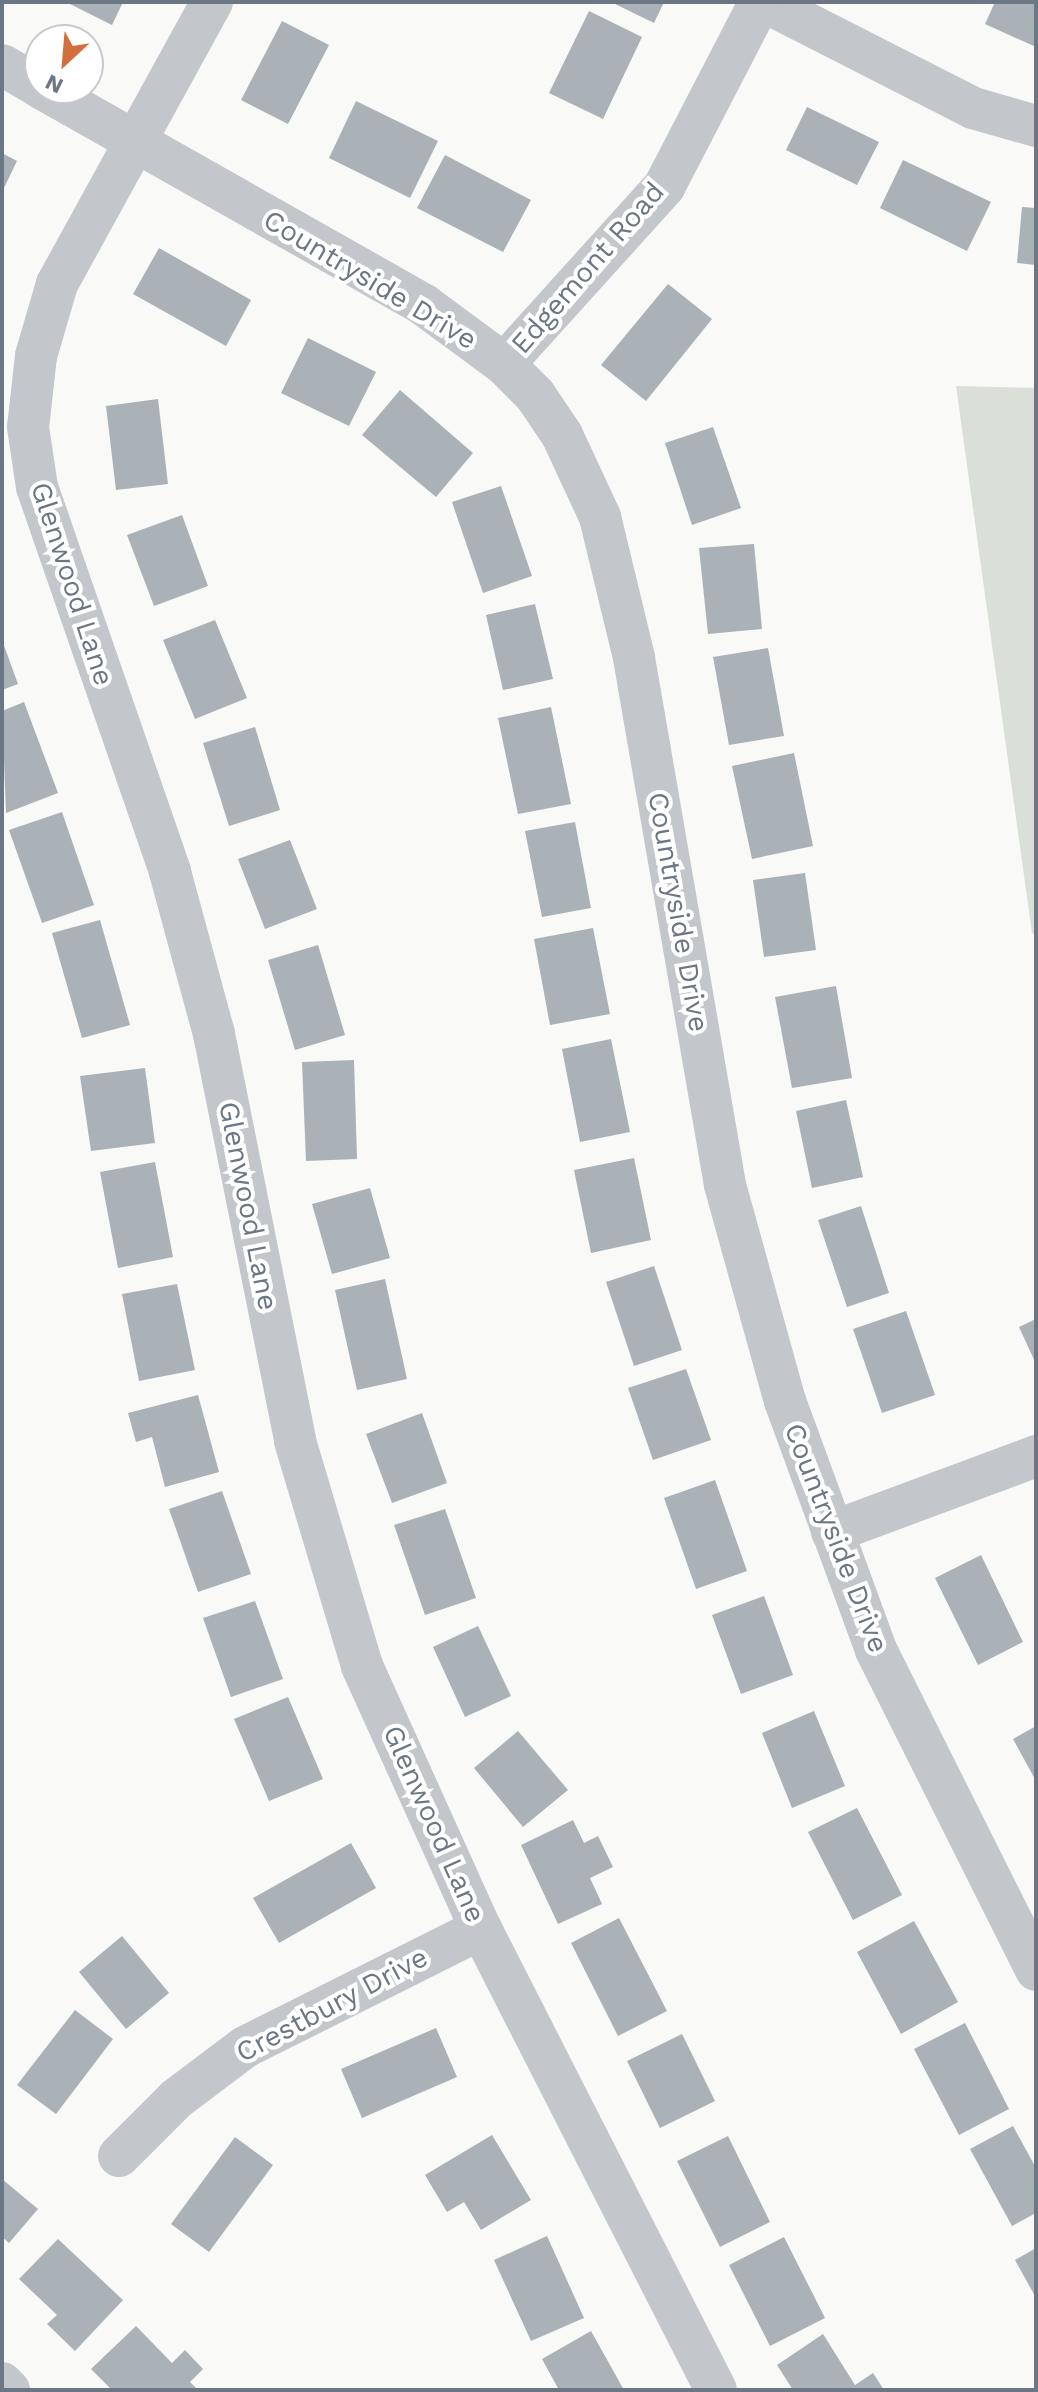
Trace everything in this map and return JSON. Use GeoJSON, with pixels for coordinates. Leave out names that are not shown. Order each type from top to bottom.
{"type":"FeatureCollection","features":[{"type":"Feature","properties":{"kind":"street","name":"Glenwood Lane"},"geometry":{"type":"LineString","coordinates":[[212,2],[132,140],[57,284],[36,356],[28,427],[37,487],[174,886],[214,1034],[295,1441],[362,1666],[481,1929],[716,2390]]}},
{"type":"Feature","properties":{"kind":"street"},"geometry":{"type":"LineString","coordinates":[[762,2],[973,108],[1036,126]]}},
{"type":"Feature","properties":{"kind":"street","name":"Edgemont Road"},"geometry":{"type":"LineString","coordinates":[[504,364],[664,187],[762,2]]}},
{"type":"Feature","properties":{"kind":"street","name":"Countryside Drive"},"geometry":{"type":"LineString","coordinates":[[2,65],[24,78]]}},
{"type":"Feature","properties":{"kind":"street","name":"Countryside Drive"},"geometry":{"type":"LineString","coordinates":[[69,104],[424,305],[504,364],[535,395],[562,435],[600,517],[634,658],[725,1185],[766,1342],[876,1650],[1036,1970]]}},
{"type":"Feature","properties":{"kind":"street"},"geometry":{"type":"LineString","coordinates":[[832,1532],[1036,1456]]}},
{"type":"Feature","properties":{"kind":"street","name":"Crestbury Drive"},"geometry":{"type":"LineString","coordinates":[[119,2156],[176,2099],[245,2047],[481,1929]]}},
{"type":"Feature","properties":{"kind":"street"},"geometry":{"type":"LineString","coordinates":[[2,2383],[9,2390]]}},
{"type":"Feature","properties":{"kind":"shaded area"},"geometry":{"type":"Polygon","coordinates":[[[956,386],[1036,388],[1036,936],[1032,933],[956,386]]]}},
{"type":"Feature","properties":{"kind":"building"},"geometry":{"type":"Polygon","coordinates":[[[66,2],[123,2],[112,25],[66,2]]]}},
{"type":"Feature","properties":{"kind":"building"},"geometry":{"type":"Polygon","coordinates":[[[611,2],[664,2],[654,23],[611,2]]]}},
{"type":"Feature","properties":{"kind":"building"},"geometry":{"type":"Polygon","coordinates":[[[995,2],[1036,2],[1036,47],[985,24],[995,2]]]}},
{"type":"Feature","properties":{"kind":"building"},"geometry":{"type":"Polygon","coordinates":[[[589,11],[642,37],[603,119],[549,93],[589,11]]]}},
{"type":"Feature","properties":{"kind":"building"},"geometry":{"type":"Polygon","coordinates":[[[282,21],[329,45],[288,124],[241,100],[282,21]]]}},
{"type":"Feature","properties":{"kind":"building"},"geometry":{"type":"Polygon","coordinates":[[[356,101],[438,141],[410,198],[329,158],[356,101]]]}},
{"type":"Feature","properties":{"kind":"building"},"geometry":{"type":"Polygon","coordinates":[[[807,107],[879,142],[857,185],[786,150],[807,107]]]}},
{"type":"Feature","properties":{"kind":"building"},"geometry":{"type":"Polygon","coordinates":[[[2,153],[17,161],[2,192],[2,153]]]}},
{"type":"Feature","properties":{"kind":"building"},"geometry":{"type":"Polygon","coordinates":[[[445,155],[531,200],[503,252],[417,208],[445,155]]]}},
{"type":"Feature","properties":{"kind":"building"},"geometry":{"type":"Polygon","coordinates":[[[903,160],[991,202],[967,251],[880,208],[903,160]]]}},
{"type":"Feature","properties":{"kind":"building"},"geometry":{"type":"Polygon","coordinates":[[[1022,207],[1036,208],[1036,265],[1017,263],[1022,207]]]}},
{"type":"Feature","properties":{"kind":"building"},"geometry":{"type":"Polygon","coordinates":[[[159,248],[251,300],[226,346],[133,294],[159,248]]]}},
{"type":"Feature","properties":{"kind":"building"},"geometry":{"type":"Polygon","coordinates":[[[668,284],[712,319],[646,401],[601,365],[668,284]]]}},
{"type":"Feature","properties":{"kind":"building"},"geometry":{"type":"Polygon","coordinates":[[[308,338],[376,372],[349,426],[281,393],[308,338]]]}},
{"type":"Feature","properties":{"kind":"building"},"geometry":{"type":"Polygon","coordinates":[[[400,390],[473,453],[436,497],[362,435],[400,390]]]}},
{"type":"Feature","properties":{"kind":"building"},"geometry":{"type":"Polygon","coordinates":[[[158,399],[168,484],[116,490],[106,406],[158,399]]]}},
{"type":"Feature","properties":{"kind":"building"},"geometry":{"type":"Polygon","coordinates":[[[713,427],[741,508],[692,525],[665,443],[713,427]]]}},
{"type":"Feature","properties":{"kind":"building"},"geometry":{"type":"Polygon","coordinates":[[[501,486],[532,576],[483,593],[452,502],[501,486]]]}},
{"type":"Feature","properties":{"kind":"building"},"geometry":{"type":"Polygon","coordinates":[[[182,515],[208,586],[154,606],[127,535],[182,515]]]}},
{"type":"Feature","properties":{"kind":"building"},"geometry":{"type":"Polygon","coordinates":[[[754,544],[762,629],[708,634],[699,548],[754,544]]]}},
{"type":"Feature","properties":{"kind":"building"},"geometry":{"type":"Polygon","coordinates":[[[535,604],[553,679],[503,690],[486,615],[535,604]]]}},
{"type":"Feature","properties":{"kind":"building"},"geometry":{"type":"Polygon","coordinates":[[[215,620],[247,698],[195,719],[163,640],[215,620]]]}},
{"type":"Feature","properties":{"kind":"building"},"geometry":{"type":"Polygon","coordinates":[[[2,640],[18,684],[2,690],[2,640]]]}},
{"type":"Feature","properties":{"kind":"building"},"geometry":{"type":"Polygon","coordinates":[[[768,648],[784,736],[729,745],[713,657],[768,648]]]}},
{"type":"Feature","properties":{"kind":"building"},"geometry":{"type":"Polygon","coordinates":[[[24,702],[58,793],[6,813],[2,711],[24,702]]]}},
{"type":"Feature","properties":{"kind":"building"},"geometry":{"type":"Polygon","coordinates":[[[551,707],[571,804],[518,814],[498,718],[551,707]]]}},
{"type":"Feature","properties":{"kind":"building"},"geometry":{"type":"Polygon","coordinates":[[[255,727],[280,810],[229,826],[203,743],[255,727]]]}},
{"type":"Feature","properties":{"kind":"building"},"geometry":{"type":"Polygon","coordinates":[[[794,753],[813,846],[752,859],[732,766],[794,753]]]}},
{"type":"Feature","properties":{"kind":"building"},"geometry":{"type":"Polygon","coordinates":[[[62,812],[94,905],[42,923],[9,830],[62,812]]]}},
{"type":"Feature","properties":{"kind":"building"},"geometry":{"type":"Polygon","coordinates":[[[575,822],[591,908],[542,917],[525,831],[575,822]]]}},
{"type":"Feature","properties":{"kind":"building"},"geometry":{"type":"Polygon","coordinates":[[[290,840],[317,909],[265,929],[238,859],[290,840]]]}},
{"type":"Feature","properties":{"kind":"building"},"geometry":{"type":"Polygon","coordinates":[[[805,873],[816,950],[764,957],[753,880],[805,873]]]}},
{"type":"Feature","properties":{"kind":"building"},"geometry":{"type":"Polygon","coordinates":[[[100,920],[130,1025],[82,1038],[52,933],[100,920]]]}},
{"type":"Feature","properties":{"kind":"building"},"geometry":{"type":"Polygon","coordinates":[[[593,928],[610,1014],[550,1025],[534,939],[593,928]]]}},
{"type":"Feature","properties":{"kind":"building"},"geometry":{"type":"Polygon","coordinates":[[[318,945],[345,1035],[295,1050],[268,960],[318,945]]]}},
{"type":"Feature","properties":{"kind":"building"},"geometry":{"type":"Polygon","coordinates":[[[836,986],[852,1078],[792,1088],[775,997],[836,986]]]}},
{"type":"Feature","properties":{"kind":"building"},"geometry":{"type":"Polygon","coordinates":[[[611,1039],[630,1132],[580,1142],[562,1049],[611,1039]]]}},
{"type":"Feature","properties":{"kind":"building"},"geometry":{"type":"Polygon","coordinates":[[[354,1060],[357,1159],[306,1161],[302,1062],[354,1060]]]}},
{"type":"Feature","properties":{"kind":"building"},"geometry":{"type":"Polygon","coordinates":[[[145,1068],[155,1143],[91,1151],[80,1076],[145,1068]]]}},
{"type":"Feature","properties":{"kind":"building"},"geometry":{"type":"Polygon","coordinates":[[[846,1100],[863,1177],[812,1188],[796,1111],[846,1100]]]}},
{"type":"Feature","properties":{"kind":"building"},"geometry":{"type":"Polygon","coordinates":[[[634,1158],[651,1240],[591,1253],[574,1170],[634,1158]]]}},
{"type":"Feature","properties":{"kind":"building"},"geometry":{"type":"Polygon","coordinates":[[[155,1162],[173,1257],[118,1268],[100,1172],[155,1162]]]}},
{"type":"Feature","properties":{"kind":"building"},"geometry":{"type":"Polygon","coordinates":[[[370,1188],[390,1258],[332,1274],[312,1204],[370,1188]]]}},
{"type":"Feature","properties":{"kind":"building"},"geometry":{"type":"Polygon","coordinates":[[[861,1206],[889,1293],[847,1307],[818,1220],[861,1206]]]}},
{"type":"Feature","properties":{"kind":"building"},"geometry":{"type":"Polygon","coordinates":[[[654,1266],[682,1350],[634,1366],[606,1282],[654,1266]]]}},
{"type":"Feature","properties":{"kind":"building"},"geometry":{"type":"Polygon","coordinates":[[[385,1279],[407,1379],[357,1390],[335,1290],[385,1279]]]}},
{"type":"Feature","properties":{"kind":"building"},"geometry":{"type":"Polygon","coordinates":[[[177,1284],[195,1370],[139,1381],[122,1294],[177,1284]]]}},
{"type":"Feature","properties":{"kind":"building"},"geometry":{"type":"Polygon","coordinates":[[[906,1311],[935,1395],[882,1413],[853,1329],[906,1311]]]}},
{"type":"Feature","properties":{"kind":"building"},"geometry":{"type":"Polygon","coordinates":[[[1036,1319],[1036,1364],[1019,1327],[1036,1319]]]}},
{"type":"Feature","properties":{"kind":"building"},"geometry":{"type":"Polygon","coordinates":[[[686,1369],[711,1440],[653,1460],[628,1388],[686,1369]]]}},
{"type":"Feature","properties":{"kind":"building"},"geometry":{"type":"Polygon","coordinates":[[[198,1395],[219,1472],[165,1487],[152,1437],[136,1442],[128,1413],[198,1395]]]}},
{"type":"Feature","properties":{"kind":"building"},"geometry":{"type":"Polygon","coordinates":[[[422,1413],[447,1483],[392,1503],[366,1434],[422,1413]]]}},
{"type":"Feature","properties":{"kind":"building"},"geometry":{"type":"Polygon","coordinates":[[[715,1480],[747,1571],[696,1589],[664,1498],[715,1480]]]}},
{"type":"Feature","properties":{"kind":"building"},"geometry":{"type":"Polygon","coordinates":[[[222,1491],[251,1574],[198,1592],[169,1509],[222,1491]]]}},
{"type":"Feature","properties":{"kind":"building"},"geometry":{"type":"Polygon","coordinates":[[[445,1509],[476,1598],[425,1615],[394,1525],[445,1509]]]}},
{"type":"Feature","properties":{"kind":"building"},"geometry":{"type":"Polygon","coordinates":[[[981,1555],[1023,1642],[978,1665],[935,1578],[981,1555]]]}},
{"type":"Feature","properties":{"kind":"building"},"geometry":{"type":"Polygon","coordinates":[[[764,1596],[793,1675],[741,1694],[712,1615],[764,1596]]]}},
{"type":"Feature","properties":{"kind":"building"},"geometry":{"type":"Polygon","coordinates":[[[255,1601],[283,1679],[231,1697],[203,1618],[255,1601]]]}},
{"type":"Feature","properties":{"kind":"building"},"geometry":{"type":"Polygon","coordinates":[[[478,1626],[511,1696],[465,1717],[433,1647],[478,1626]]]}},
{"type":"Feature","properties":{"kind":"building"},"geometry":{"type":"Polygon","coordinates":[[[288,1697],[323,1779],[269,1801],[234,1719],[288,1697]]]}},
{"type":"Feature","properties":{"kind":"building"},"geometry":{"type":"Polygon","coordinates":[[[814,1711],[845,1786],[792,1808],[762,1733],[814,1711]]]}},
{"type":"Feature","properties":{"kind":"building"},"geometry":{"type":"Polygon","coordinates":[[[1036,1726],[1036,1781],[1013,1739],[1036,1726]]]}},
{"type":"Feature","properties":{"kind":"building"},"geometry":{"type":"Polygon","coordinates":[[[518,1731],[568,1790],[523,1827],[474,1768],[518,1731]]]}},
{"type":"Feature","properties":{"kind":"building"},"geometry":{"type":"Polygon","coordinates":[[[857,1808],[902,1895],[853,1920],[808,1832],[857,1808]]]}},
{"type":"Feature","properties":{"kind":"building"},"geometry":{"type":"Polygon","coordinates":[[[573,1820],[584,1843],[598,1836],[613,1867],[590,1878],[602,1904],[558,1924],[521,1845],[573,1820]]]}},
{"type":"Feature","properties":{"kind":"building"},"geometry":{"type":"Polygon","coordinates":[[[351,1843],[376,1888],[279,1943],[253,1898],[351,1843]]]}},
{"type":"Feature","properties":{"kind":"building"},"geometry":{"type":"Polygon","coordinates":[[[619,1918],[667,2011],[618,2036],[571,1943],[619,1918]]]}},
{"type":"Feature","properties":{"kind":"building"},"geometry":{"type":"Polygon","coordinates":[[[914,1921],[958,2002],[901,2034],[857,1952],[914,1921]]]}},
{"type":"Feature","properties":{"kind":"building"},"geometry":{"type":"Polygon","coordinates":[[[122,1936],[169,1993],[126,2029],[79,1972],[122,1936]]]}},
{"type":"Feature","properties":{"kind":"building"},"geometry":{"type":"Polygon","coordinates":[[[75,2010],[113,2039],[56,2114],[17,2085],[75,2010]]]}},
{"type":"Feature","properties":{"kind":"building"},"geometry":{"type":"Polygon","coordinates":[[[965,2023],[1009,2109],[959,2135],[914,2049],[965,2023]]]}},
{"type":"Feature","properties":{"kind":"building"},"geometry":{"type":"Polygon","coordinates":[[[436,2028],[457,2077],[362,2118],[341,2069],[436,2028]]]}},
{"type":"Feature","properties":{"kind":"building"},"geometry":{"type":"Polygon","coordinates":[[[682,2034],[715,2101],[660,2128],[627,2061],[682,2034]]]}},
{"type":"Feature","properties":{"kind":"building"},"geometry":{"type":"Polygon","coordinates":[[[1013,2126],[1036,2168],[1036,2213],[1012,2226],[970,2149],[1013,2126]]]}},
{"type":"Feature","properties":{"kind":"building"},"geometry":{"type":"Polygon","coordinates":[[[492,2135],[531,2200],[481,2230],[464,2202],[447,2212],[425,2175],[492,2135]]]}},
{"type":"Feature","properties":{"kind":"building"},"geometry":{"type":"Polygon","coordinates":[[[728,2136],[770,2222],[720,2247],[677,2161],[728,2136]]]}},
{"type":"Feature","properties":{"kind":"building"},"geometry":{"type":"Polygon","coordinates":[[[235,2137],[273,2165],[209,2252],[171,2224],[235,2137]]]}},
{"type":"Feature","properties":{"kind":"building"},"geometry":{"type":"Polygon","coordinates":[[[2,2179],[38,2209],[9,2243],[2,2237],[2,2179]]]}},
{"type":"Feature","properties":{"kind":"building"},"geometry":{"type":"Polygon","coordinates":[[[547,2236],[584,2318],[531,2341],[494,2260],[547,2236]]]}},
{"type":"Feature","properties":{"kind":"building"},"geometry":{"type":"Polygon","coordinates":[[[784,2237],[825,2318],[770,2346],[729,2265],[784,2237]]]}},
{"type":"Feature","properties":{"kind":"building"},"geometry":{"type":"Polygon","coordinates":[[[58,2239],[123,2300],[75,2351],[47,2324],[57,2315],[19,2279],[58,2239]]]}},
{"type":"Feature","properties":{"kind":"building"},"geometry":{"type":"Polygon","coordinates":[[[1036,2248],[1036,2298],[1015,2260],[1036,2248]]]}},
{"type":"Feature","properties":{"kind":"building"},"geometry":{"type":"Polygon","coordinates":[[[136,2326],[172,2363],[185,2350],[203,2369],[190,2382],[198,2390],[112,2390],[91,2369],[136,2326]]]}},
{"type":"Feature","properties":{"kind":"building"},"geometry":{"type":"Polygon","coordinates":[[[591,2331],[624,2390],[559,2390],[542,2359],[591,2331]]]}},
{"type":"Feature","properties":{"kind":"building"},"geometry":{"type":"Polygon","coordinates":[[[823,2334],[855,2385],[873,2373],[884,2390],[793,2390],[777,2365],[823,2334]]]}}]}
